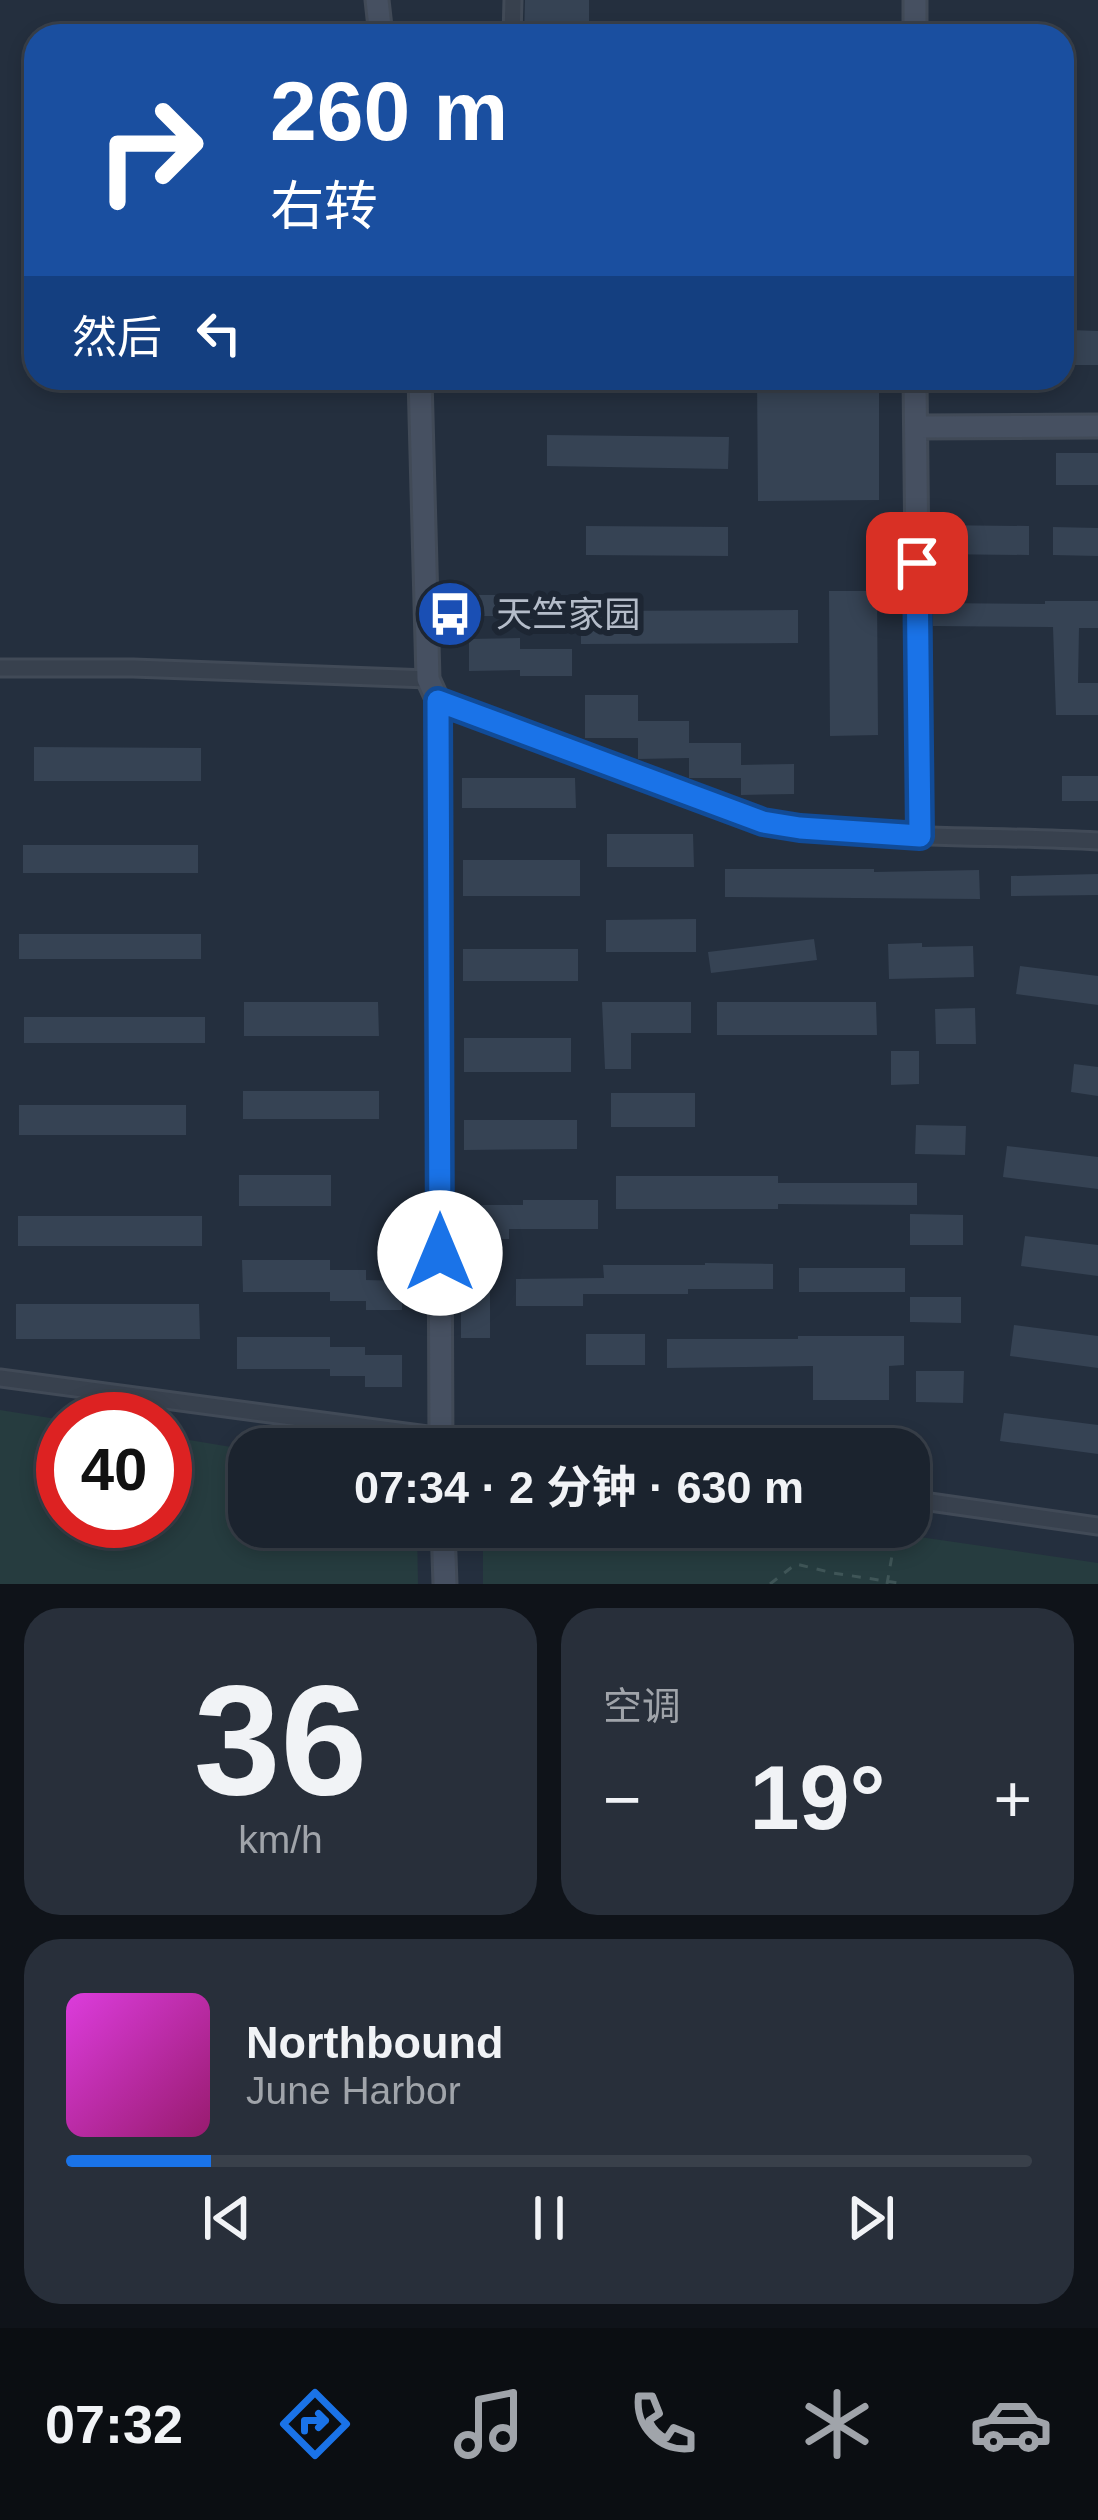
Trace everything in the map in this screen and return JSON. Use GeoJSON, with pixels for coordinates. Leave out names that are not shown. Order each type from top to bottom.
{"type":"FeatureCollection","features":[{"type":"Feature","properties":{"kind":"street"},"geometry":{"type":"LineString","coordinates":[[420,390],[428,679],[438,701],[441,1428]]}},
{"type":"Feature","properties":{"kind":"street"},"geometry":{"type":"LineString","coordinates":[[915,390],[920,836]]}},
{"type":"Feature","properties":{"kind":"street"},"geometry":{"type":"LineString","coordinates":[[916,427],[1098,426]]}},
{"type":"Feature","properties":{"kind":"street"},"geometry":{"type":"LineString","coordinates":[[0,668],[428,679]]}},
{"type":"Feature","properties":{"kind":"street"},"geometry":{"type":"LineString","coordinates":[[438,701],[763,822],[920,836],[1098,842]]}},
{"type":"Feature","properties":{"kind":"street"},"geometry":{"type":"LineString","coordinates":[[0,1378],[339,1428]]}},
{"type":"Feature","properties":{"kind":"street"},"geometry":{"type":"LineString","coordinates":[[930,1502],[1098,1526]]}},
{"type":"Feature","properties":{"kind":"street"},"geometry":{"type":"LineString","coordinates":[[444,1548],[445,1584]]}},
{"type":"Feature","properties":{"kind":"path"},"geometry":{"type":"LineString","coordinates":[[888,1582],[894,1548]]}},
{"type":"Feature","properties":{"kind":"path"},"geometry":{"type":"LineString","coordinates":[[770,1584],[796,1564],[905,1584]]}},
{"type":"Feature","properties":{"kind":"green space"},"geometry":{"type":"Polygon","coordinates":[[[0,1410],[36,1416],[36,1548],[192,1548],[192,1440],[228,1446],[228,1548],[417,1548],[418,1584],[0,1584],[0,1410]]]}},
{"type":"Feature","properties":{"kind":"green space"},"geometry":{"type":"Polygon","coordinates":[[[930,1539],[1098,1563],[1098,1584],[483,1584],[483,1548],[930,1548],[930,1539]]]}},
{"type":"Feature","properties":{"kind":"building"},"geometry":{"type":"Polygon","coordinates":[[[525,0],[589,0],[589,24],[524,24],[525,0]]]}},
{"type":"Feature","properties":{"kind":"building"},"geometry":{"type":"Polygon","coordinates":[[[1074,330],[1098,331],[1098,365],[1074,365],[1074,330]]]}},
{"type":"Feature","properties":{"kind":"building"},"geometry":{"type":"Polygon","coordinates":[[[757,390],[879,390],[879,500],[758,501],[757,390]]]}},
{"type":"Feature","properties":{"kind":"building"},"geometry":{"type":"Polygon","coordinates":[[[932,390],[1013,390],[1013,392],[932,390]]]}},
{"type":"Feature","properties":{"kind":"building"},"geometry":{"type":"Polygon","coordinates":[[[547,435],[729,437],[728,469],[547,466],[547,435]]]}},
{"type":"Feature","properties":{"kind":"building"},"geometry":{"type":"Polygon","coordinates":[[[1056,453],[1098,453],[1098,485],[1056,485],[1056,453]]]}},
{"type":"Feature","properties":{"kind":"building"},"geometry":{"type":"Polygon","coordinates":[[[932,525],[1029,526],[1029,555],[932,554],[932,525]]]}},
{"type":"Feature","properties":{"kind":"building"},"geometry":{"type":"Polygon","coordinates":[[[586,526],[728,527],[728,556],[586,555],[586,526]]]}},
{"type":"Feature","properties":{"kind":"building"},"geometry":{"type":"Polygon","coordinates":[[[1053,527],[1098,528],[1098,556],[1053,555],[1053,527]]]}},
{"type":"Feature","properties":{"kind":"building"},"geometry":{"type":"Polygon","coordinates":[[[829,591],[877,591],[878,735],[830,736],[829,591]]]}},
{"type":"Feature","properties":{"kind":"building"},"geometry":{"type":"Polygon","coordinates":[[[463,595],[549,595],[549,616],[463,616],[463,595]]]}},
{"type":"Feature","properties":{"kind":"building"},"geometry":{"type":"Polygon","coordinates":[[[1098,601],[1098,628],[1079,628],[1078,683],[1098,683],[1098,715],[1056,715],[1053,627],[933,626],[932,603],[1098,601]]]}},
{"type":"Feature","properties":{"kind":"building"},"geometry":{"type":"Polygon","coordinates":[[[798,610],[798,643],[581,644],[581,611],[798,610]]]}},
{"type":"Feature","properties":{"kind":"building"},"geometry":{"type":"Polygon","coordinates":[[[520,638],[520,649],[572,649],[572,676],[469,671],[469,639],[520,638]]]}},
{"type":"Feature","properties":{"kind":"building"},"geometry":{"type":"Polygon","coordinates":[[[585,695],[638,695],[638,721],[689,721],[689,743],[741,743],[741,765],[794,764],[794,794],[741,795],[741,778],[689,778],[689,758],[638,759],[638,738],[585,738],[585,695]]]}},
{"type":"Feature","properties":{"kind":"building"},"geometry":{"type":"Polygon","coordinates":[[[34,747],[201,748],[201,781],[34,781],[34,747]]]}},
{"type":"Feature","properties":{"kind":"building"},"geometry":{"type":"Polygon","coordinates":[[[1062,776],[1098,776],[1098,801],[1062,801],[1062,776]]]}},
{"type":"Feature","properties":{"kind":"building"},"geometry":{"type":"Polygon","coordinates":[[[462,778],[575,778],[576,808],[462,808],[462,778]]]}},
{"type":"Feature","properties":{"kind":"building"},"geometry":{"type":"Polygon","coordinates":[[[607,834],[693,834],[694,867],[607,867],[607,834]]]}},
{"type":"Feature","properties":{"kind":"building"},"geometry":{"type":"Polygon","coordinates":[[[23,845],[198,845],[198,873],[23,873],[23,845]]]}},
{"type":"Feature","properties":{"kind":"building"},"geometry":{"type":"Polygon","coordinates":[[[463,860],[580,860],[580,896],[463,896],[463,860]]]}},
{"type":"Feature","properties":{"kind":"building"},"geometry":{"type":"Polygon","coordinates":[[[725,869],[979,870],[980,899],[725,897],[725,869]]]}},
{"type":"Feature","properties":{"kind":"building"},"geometry":{"type":"Polygon","coordinates":[[[1098,874],[1098,895],[1011,896],[1011,876],[1098,874]]]}},
{"type":"Feature","properties":{"kind":"building"},"geometry":{"type":"Polygon","coordinates":[[[696,919],[696,952],[606,952],[606,920],[696,919]]]}},
{"type":"Feature","properties":{"kind":"building"},"geometry":{"type":"Polygon","coordinates":[[[19,934],[201,934],[201,959],[19,959],[19,934]]]}},
{"type":"Feature","properties":{"kind":"building"},"geometry":{"type":"Polygon","coordinates":[[[814,939],[817,960],[711,973],[708,952],[814,939]]]}},
{"type":"Feature","properties":{"kind":"building"},"geometry":{"type":"Polygon","coordinates":[[[922,943],[922,947],[973,946],[974,977],[889,979],[888,944],[922,943]]]}},
{"type":"Feature","properties":{"kind":"building"},"geometry":{"type":"Polygon","coordinates":[[[463,949],[578,949],[578,981],[463,981],[463,949]]]}},
{"type":"Feature","properties":{"kind":"building"},"geometry":{"type":"Polygon","coordinates":[[[1020,966],[1098,976],[1098,1005],[1016,994],[1020,966]]]}},
{"type":"Feature","properties":{"kind":"building"},"geometry":{"type":"Polygon","coordinates":[[[244,1002],[378,1002],[379,1036],[244,1036],[244,1002]]]}},
{"type":"Feature","properties":{"kind":"building"},"geometry":{"type":"Polygon","coordinates":[[[602,1002],[691,1002],[691,1033],[631,1033],[631,1069],[605,1069],[602,1002]]]}},
{"type":"Feature","properties":{"kind":"building"},"geometry":{"type":"Polygon","coordinates":[[[717,1002],[876,1002],[877,1035],[717,1035],[717,1002]]]}},
{"type":"Feature","properties":{"kind":"building"},"geometry":{"type":"Polygon","coordinates":[[[975,1008],[976,1044],[936,1044],[935,1009],[975,1008]]]}},
{"type":"Feature","properties":{"kind":"building"},"geometry":{"type":"Polygon","coordinates":[[[24,1017],[205,1017],[205,1043],[24,1043],[24,1017]]]}},
{"type":"Feature","properties":{"kind":"building"},"geometry":{"type":"Polygon","coordinates":[[[464,1038],[571,1038],[571,1072],[464,1072],[464,1038]]]}},
{"type":"Feature","properties":{"kind":"building"},"geometry":{"type":"Polygon","coordinates":[[[891,1051],[919,1051],[919,1084],[891,1085],[891,1051]]]}},
{"type":"Feature","properties":{"kind":"building"},"geometry":{"type":"Polygon","coordinates":[[[1074,1064],[1098,1067],[1098,1096],[1071,1092],[1074,1064]]]}},
{"type":"Feature","properties":{"kind":"building"},"geometry":{"type":"Polygon","coordinates":[[[243,1091],[379,1091],[379,1119],[243,1119],[243,1091]]]}},
{"type":"Feature","properties":{"kind":"building"},"geometry":{"type":"Polygon","coordinates":[[[611,1093],[695,1093],[695,1127],[611,1127],[611,1093]]]}},
{"type":"Feature","properties":{"kind":"building"},"geometry":{"type":"Polygon","coordinates":[[[19,1105],[186,1105],[186,1135],[19,1135],[19,1105]]]}},
{"type":"Feature","properties":{"kind":"building"},"geometry":{"type":"Polygon","coordinates":[[[464,1120],[577,1120],[577,1149],[464,1150],[464,1120]]]}},
{"type":"Feature","properties":{"kind":"building"},"geometry":{"type":"Polygon","coordinates":[[[916,1125],[966,1126],[965,1155],[915,1154],[916,1125]]]}},
{"type":"Feature","properties":{"kind":"building"},"geometry":{"type":"Polygon","coordinates":[[[1007,1146],[1098,1157],[1098,1189],[1003,1177],[1007,1146]]]}},
{"type":"Feature","properties":{"kind":"building"},"geometry":{"type":"Polygon","coordinates":[[[239,1175],[331,1175],[331,1206],[239,1206],[239,1175]]]}},
{"type":"Feature","properties":{"kind":"building"},"geometry":{"type":"Polygon","coordinates":[[[616,1176],[778,1176],[778,1183],[917,1183],[917,1205],[616,1209],[616,1176]]]}},
{"type":"Feature","properties":{"kind":"building"},"geometry":{"type":"Polygon","coordinates":[[[523,1200],[598,1200],[598,1229],[509,1229],[509,1239],[460,1239],[460,1205],[523,1205],[523,1200]]]}},
{"type":"Feature","properties":{"kind":"building"},"geometry":{"type":"Polygon","coordinates":[[[910,1214],[963,1215],[963,1245],[910,1245],[910,1214]]]}},
{"type":"Feature","properties":{"kind":"building"},"geometry":{"type":"Polygon","coordinates":[[[18,1216],[202,1216],[202,1246],[18,1246],[18,1216]]]}},
{"type":"Feature","properties":{"kind":"building"},"geometry":{"type":"Polygon","coordinates":[[[1025,1236],[1098,1245],[1098,1276],[1021,1266],[1025,1236]]]}},
{"type":"Feature","properties":{"kind":"building"},"geometry":{"type":"Polygon","coordinates":[[[242,1260],[330,1260],[330,1270],[366,1270],[366,1280],[402,1281],[402,1310],[366,1310],[366,1301],[330,1301],[330,1292],[243,1292],[242,1260]]]}},
{"type":"Feature","properties":{"kind":"building"},"geometry":{"type":"Polygon","coordinates":[[[773,1264],[773,1289],[583,1294],[583,1306],[516,1306],[516,1279],[604,1278],[603,1265],[773,1264]]]}},
{"type":"Feature","properties":{"kind":"building"},"geometry":{"type":"Polygon","coordinates":[[[799,1268],[905,1268],[905,1292],[799,1292],[799,1268]]]}},
{"type":"Feature","properties":{"kind":"building"},"geometry":{"type":"Polygon","coordinates":[[[461,1289],[490,1289],[490,1338],[461,1338],[461,1289]]]}},
{"type":"Feature","properties":{"kind":"building"},"geometry":{"type":"Polygon","coordinates":[[[910,1297],[961,1297],[961,1323],[910,1322],[910,1297]]]}},
{"type":"Feature","properties":{"kind":"building"},"geometry":{"type":"Polygon","coordinates":[[[16,1304],[199,1304],[200,1339],[16,1339],[16,1304]]]}},
{"type":"Feature","properties":{"kind":"building"},"geometry":{"type":"Polygon","coordinates":[[[1014,1325],[1098,1336],[1098,1368],[1010,1356],[1014,1325]]]}},
{"type":"Feature","properties":{"kind":"building"},"geometry":{"type":"Polygon","coordinates":[[[586,1334],[645,1334],[645,1365],[586,1365],[586,1334]]]}},
{"type":"Feature","properties":{"kind":"building"},"geometry":{"type":"Polygon","coordinates":[[[904,1336],[904,1365],[889,1366],[889,1400],[813,1400],[813,1366],[667,1368],[667,1339],[904,1336]]]}},
{"type":"Feature","properties":{"kind":"building"},"geometry":{"type":"Polygon","coordinates":[[[237,1337],[330,1337],[330,1347],[365,1347],[365,1355],[402,1355],[402,1387],[365,1387],[365,1376],[330,1376],[330,1369],[237,1369],[237,1337]]]}},
{"type":"Feature","properties":{"kind":"building"},"geometry":{"type":"Polygon","coordinates":[[[916,1371],[964,1371],[963,1403],[916,1402],[916,1371]]]}},
{"type":"Feature","properties":{"kind":"building"},"geometry":{"type":"Polygon","coordinates":[[[1004,1413],[1098,1425],[1098,1454],[1000,1441],[1004,1413]]]}},
{"type":"Feature","properties":{"kind":"place","name":"天竺家园"},"geometry":{"type":"Point","coordinates":[450,614]}},
{"type":"Feature","properties":{"kind":"route"},"geometry":{"type":"LineString","coordinates":[[440,1253],[438,701],[763,822],[920,836],[917,563]]}}]}
